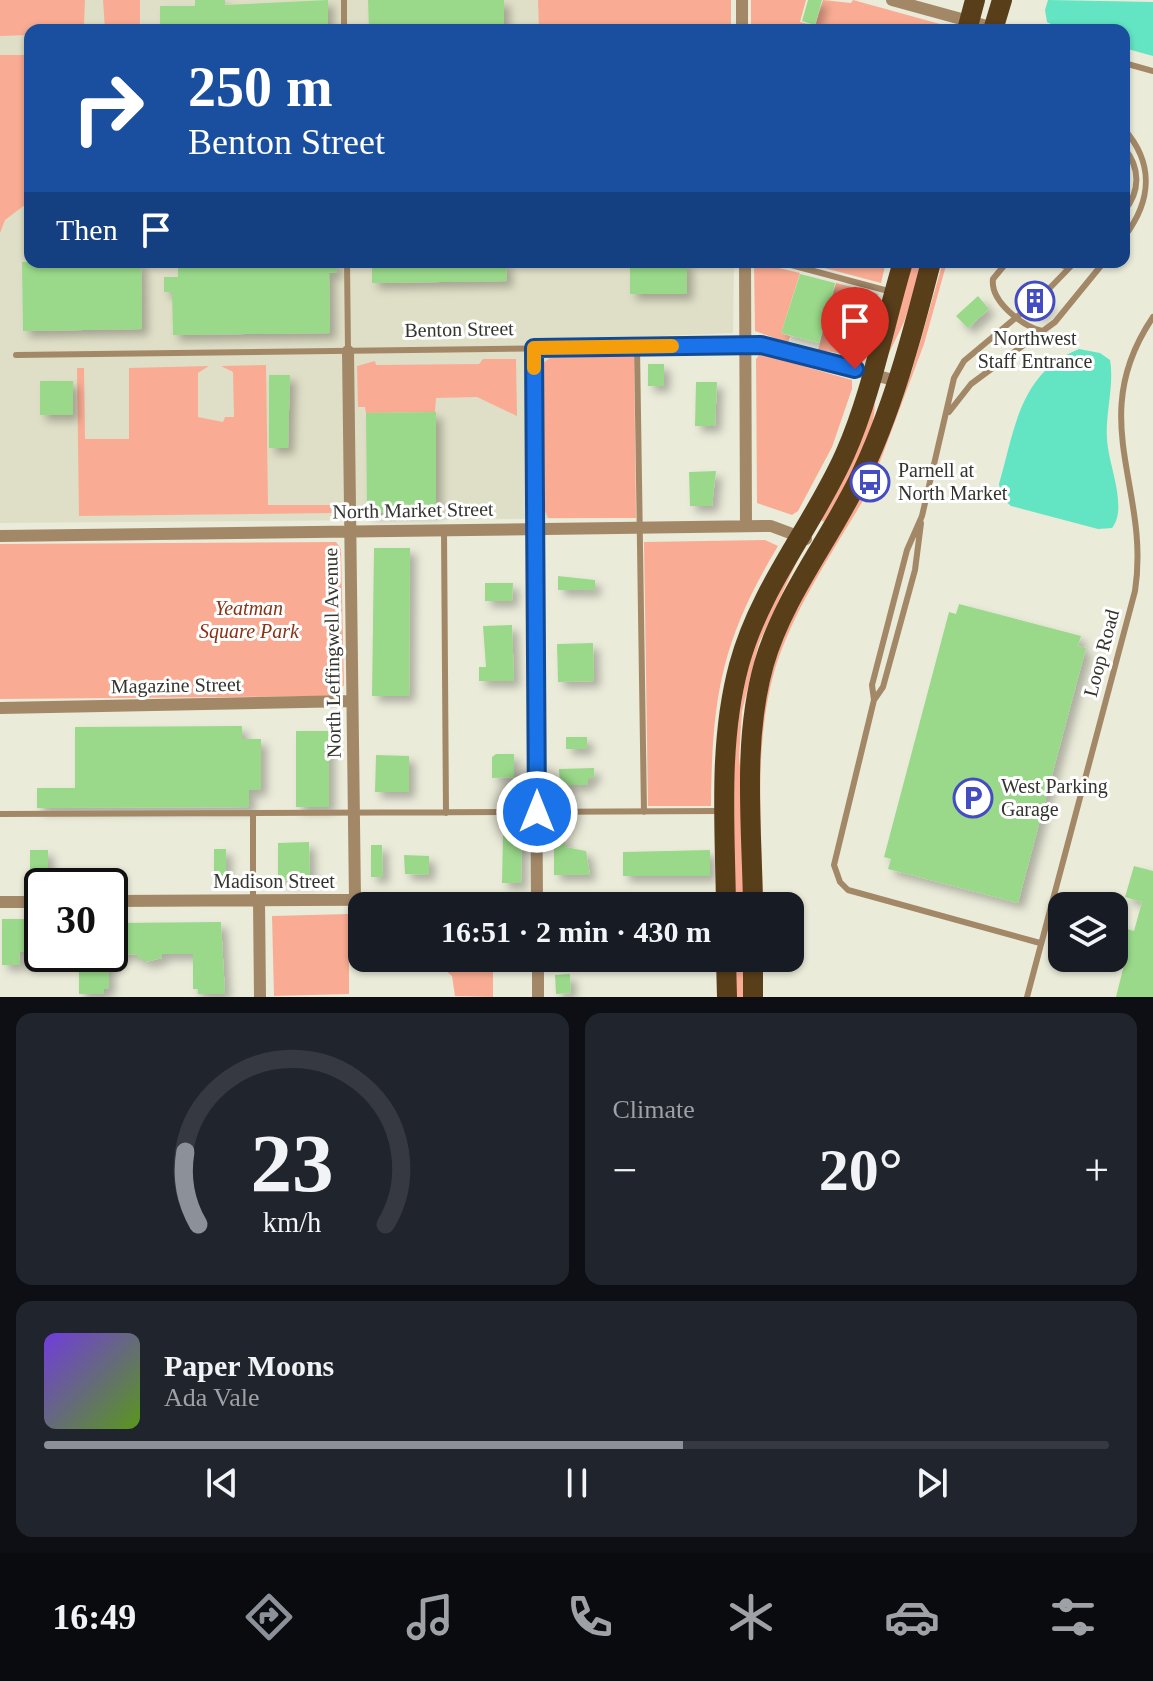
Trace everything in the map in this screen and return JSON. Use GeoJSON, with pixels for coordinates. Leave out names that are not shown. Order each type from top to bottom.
{"type":"FeatureCollection","features":[{"type":"Feature","properties":{"kind":"main road"},"geometry":{"type":"LineString","coordinates":[[969,24],[975,0]]}},
{"type":"Feature","properties":{"kind":"main road"},"geometry":{"type":"LineString","coordinates":[[997,24],[1002,0]]}},
{"type":"Feature","properties":{"kind":"main road"},"geometry":{"type":"LineString","coordinates":[[726,892],[726,729],[739,665],[754,621],[845,454],[872,374],[901,268]]}},
{"type":"Feature","properties":{"kind":"main road"},"geometry":{"type":"LineString","coordinates":[[753,892],[751,759],[756,699],[774,636],[872,451],[897,381],[929,268]]}},
{"type":"Feature","properties":{"kind":"main road"},"geometry":{"type":"LineString","coordinates":[[726,972],[727,997]]}},
{"type":"Feature","properties":{"kind":"main road"},"geometry":{"type":"LineString","coordinates":[[753,972],[753,997]]}},
{"type":"Feature","properties":{"kind":"street"},"geometry":{"type":"LineString","coordinates":[[742,0],[742,24]]}},
{"type":"Feature","properties":{"kind":"street"},"geometry":{"type":"LineString","coordinates":[[892,0],[962,24]]}},
{"type":"Feature","properties":{"kind":"street"},"geometry":{"type":"LineString","coordinates":[[745,268],[746,526]]}},
{"type":"Feature","properties":{"kind":"street","name":"Benton Street"},"geometry":{"type":"LineString","coordinates":[[637,347],[766,346],[897,381]]}},
{"type":"Feature","properties":{"kind":"street","name":"North Leffingwell Avenue"},"geometry":{"type":"LineString","coordinates":[[348,351],[355,892]]}},
{"type":"Feature","properties":{"kind":"street","name":"North Market Street"},"geometry":{"type":"LineString","coordinates":[[0,536],[746,526],[779,527],[821,548]]}},
{"type":"Feature","properties":{"kind":"street"},"geometry":{"type":"LineString","coordinates":[[535,528],[537,892]]}},
{"type":"Feature","properties":{"kind":"street","name":"Magazine Street"},"geometry":{"type":"LineString","coordinates":[[0,708],[352,701]]}},
{"type":"Feature","properties":{"kind":"street","name":"Madison Street"},"geometry":{"type":"LineString","coordinates":[[128,901],[348,900]]}},
{"type":"Feature","properties":{"kind":"street"},"geometry":{"type":"LineString","coordinates":[[256,901],[260,997]]}},
{"type":"Feature","properties":{"kind":"street"},"geometry":{"type":"LineString","coordinates":[[0,902],[24,902]]}},
{"type":"Feature","properties":{"kind":"street"},"geometry":{"type":"LineString","coordinates":[[538,972],[538,997]]}},
{"type":"Feature","properties":{"kind":"lane"},"geometry":{"type":"LineString","coordinates":[[344,0],[344,24]]}},
{"type":"Feature","properties":{"kind":"lane"},"geometry":{"type":"LineString","coordinates":[[1130,65],[1153,71]]}},
{"type":"Feature","properties":{"kind":"lane"},"geometry":{"type":"LineString","coordinates":[[1130,134],[1139,141],[1147,156],[1152,189],[1148,203],[1130,228]]}},
{"type":"Feature","properties":{"kind":"lane"},"geometry":{"type":"LineString","coordinates":[[1130,155],[1137,179],[1135,194],[1130,202]]}},
{"type":"Feature","properties":{"kind":"lane","name":"North Leffingwell Avenue"},"geometry":{"type":"LineString","coordinates":[[347,268],[348,351]]}},
{"type":"Feature","properties":{"kind":"lane"},"geometry":{"type":"LineString","coordinates":[[802,268],[894,293]]}},
{"type":"Feature","properties":{"kind":"lane"},"geometry":{"type":"LineString","coordinates":[[1003,268],[992,284],[1017,318],[1042,331]]}},
{"type":"Feature","properties":{"kind":"lane"},"geometry":{"type":"LineString","coordinates":[[1040,943],[848,890],[840,882],[834,865],[874,700],[883,687],[915,570],[922,516],[959,368],[1069,268]]}},
{"type":"Feature","properties":{"kind":"lane"},"geometry":{"type":"LineString","coordinates":[[948,415],[971,384],[1061,315],[1099,268]]}},
{"type":"Feature","properties":{"kind":"lane","name":"Loop Road"},"geometry":{"type":"LineString","coordinates":[[1027,997],[1135,591],[1138,548],[1119,413],[1126,371],[1133,351],[1153,317]]}},
{"type":"Feature","properties":{"kind":"lane"},"geometry":{"type":"LineString","coordinates":[[637,347],[644,812]]}},
{"type":"Feature","properties":{"kind":"lane","name":"Benton Street"},"geometry":{"type":"LineString","coordinates":[[16,355],[637,347]]}},
{"type":"Feature","properties":{"kind":"lane"},"geometry":{"type":"LineString","coordinates":[[534,348],[535,528]]}},
{"type":"Feature","properties":{"kind":"lane"},"geometry":{"type":"LineString","coordinates":[[874,700],[872,685],[907,550],[922,516]]}},
{"type":"Feature","properties":{"kind":"lane"},"geometry":{"type":"LineString","coordinates":[[444,530],[446,813]]}},
{"type":"Feature","properties":{"kind":"lane"},"geometry":{"type":"LineString","coordinates":[[0,814],[725,811]]}},
{"type":"Feature","properties":{"kind":"lane"},"geometry":{"type":"LineString","coordinates":[[253,813],[256,901]]}},
{"type":"Feature","properties":{"kind":"shaded area"},"geometry":{"type":"Polygon","coordinates":[[[0,0],[731,0],[731,24],[24,24],[24,268],[734,268],[733,333],[633,337],[636,518],[0,523],[0,0]]]}},
{"type":"Feature","properties":{"kind":"shaded area"},"geometry":{"type":"Polygon","coordinates":[[[1048,0],[1153,2],[1153,56],[1130,50],[1130,24],[1051,24],[1047,22],[1045,10],[1048,0]]]}},
{"type":"Feature","properties":{"kind":"shaded area"},"geometry":{"type":"Polygon","coordinates":[[[1079,349],[1100,353],[1110,360],[1107,437],[1118,501],[1112,528],[1098,529],[1011,506],[1001,497],[999,484],[1022,405],[1043,373],[1059,359],[1079,349]]]}},
{"type":"Feature","properties":{"kind":"green space"},"geometry":{"type":"Polygon","coordinates":[[[0,0],[85,0],[84,24],[24,24],[24,35],[0,36],[0,0]]]}},
{"type":"Feature","properties":{"kind":"green space"},"geometry":{"type":"Polygon","coordinates":[[[103,0],[140,0],[139,24],[105,24],[103,0]]]}},
{"type":"Feature","properties":{"kind":"green space"},"geometry":{"type":"Polygon","coordinates":[[[538,0],[731,0],[731,24],[539,24],[538,0]]]}},
{"type":"Feature","properties":{"kind":"green space"},"geometry":{"type":"Polygon","coordinates":[[[751,0],[806,0],[800,22],[808,24],[751,24],[751,0]]]}},
{"type":"Feature","properties":{"kind":"green space"},"geometry":{"type":"Polygon","coordinates":[[[823,0],[851,3],[853,0],[940,24],[816,24],[823,0]]]}},
{"type":"Feature","properties":{"kind":"green space"},"geometry":{"type":"Polygon","coordinates":[[[0,55],[24,55],[24,206],[5,220],[0,233],[0,55]]]}},
{"type":"Feature","properties":{"kind":"green space"},"geometry":{"type":"Polygon","coordinates":[[[754,268],[779,268],[800,273],[781,333],[790,336],[788,343],[755,331],[754,268]]]}},
{"type":"Feature","properties":{"kind":"green space"},"geometry":{"type":"Polygon","coordinates":[[[825,268],[885,268],[881,283],[825,268]]]}},
{"type":"Feature","properties":{"kind":"green space"},"geometry":{"type":"Polygon","coordinates":[[[908,268],[921,268],[904,322],[887,357],[908,268]]]}},
{"type":"Feature","properties":{"kind":"green space"},"geometry":{"type":"Polygon","coordinates":[[[941,268],[945,268],[924,344],[872,483],[869,482],[912,370],[941,268]]]}},
{"type":"Feature","properties":{"kind":"green space"},"geometry":{"type":"Polygon","coordinates":[[[836,283],[878,294],[858,356],[818,350],[836,283]]]}},
{"type":"Feature","properties":{"kind":"green space"},"geometry":{"type":"Polygon","coordinates":[[[760,354],[852,380],[852,389],[832,447],[798,511],[792,515],[757,503],[756,359],[760,354]]]}},
{"type":"Feature","properties":{"kind":"green space"},"geometry":{"type":"Polygon","coordinates":[[[634,356],[636,518],[548,518],[545,511],[543,363],[550,358],[634,356]]]}},
{"type":"Feature","properties":{"kind":"green space"},"geometry":{"type":"Polygon","coordinates":[[[483,359],[516,359],[517,416],[477,397],[436,398],[435,412],[366,413],[365,407],[358,407],[357,366],[375,361],[376,365],[479,364],[483,359]]]}},
{"type":"Feature","properties":{"kind":"green space"},"geometry":{"type":"Polygon","coordinates":[[[266,365],[268,505],[335,505],[334,513],[79,516],[77,368],[84,368],[85,439],[129,439],[129,368],[209,366],[198,373],[198,417],[223,422],[225,417],[234,417],[233,372],[221,366],[266,365]]]}},
{"type":"Feature","properties":{"kind":"green space"},"geometry":{"type":"Polygon","coordinates":[[[874,398],[871,428],[865,445],[824,522],[818,518],[874,398]]]}},
{"type":"Feature","properties":{"kind":"green space"},"geometry":{"type":"Polygon","coordinates":[[[867,486],[865,497],[803,602],[775,669],[761,757],[763,892],[760,892],[760,746],[769,683],[796,609],[867,486]]]}},
{"type":"Feature","properties":{"kind":"green space"},"geometry":{"type":"Polygon","coordinates":[[[765,540],[778,546],[744,611],[724,671],[714,733],[711,806],[648,806],[644,542],[765,540]]]}},
{"type":"Feature","properties":{"kind":"green space","name":"Yeatman Square Park"},"geometry":{"type":"Polygon","coordinates":[[[336,542],[341,549],[344,685],[336,696],[0,699],[0,544],[336,542]]]}},
{"type":"Feature","properties":{"kind":"green space"},"geometry":{"type":"Polygon","coordinates":[[[799,557],[759,643],[742,711],[739,758],[746,815],[746,892],[733,892],[734,720],[757,631],[799,557]]]}},
{"type":"Feature","properties":{"kind":"green space"},"geometry":{"type":"Polygon","coordinates":[[[348,914],[349,994],[274,996],[272,916],[348,914]]]}},
{"type":"Feature","properties":{"kind":"green space"},"geometry":{"type":"Polygon","coordinates":[[[447,972],[493,972],[493,997],[455,996],[452,976],[447,972]]]}},
{"type":"Feature","properties":{"kind":"green space"},"geometry":{"type":"Polygon","coordinates":[[[733,972],[746,972],[746,997],[733,997],[733,972]]]}},
{"type":"Feature","properties":{"kind":"building"},"geometry":{"type":"Polygon","coordinates":[[[195,0],[225,0],[225,5],[328,0],[328,24],[160,24],[160,6],[195,6],[195,0]]]}},
{"type":"Feature","properties":{"kind":"building"},"geometry":{"type":"Polygon","coordinates":[[[368,0],[504,0],[504,24],[369,24],[368,0]]]}},
{"type":"Feature","properties":{"kind":"building"},"geometry":{"type":"Polygon","coordinates":[[[808,0],[822,0],[815,24],[802,21],[808,0]]]}},
{"type":"Feature","properties":{"kind":"building"},"geometry":{"type":"Polygon","coordinates":[[[22,262],[24,268],[141,268],[142,329],[23,331],[22,262]]]}},
{"type":"Feature","properties":{"kind":"building"},"geometry":{"type":"Polygon","coordinates":[[[178,268],[337,268],[337,273],[329,273],[330,333],[173,335],[172,292],[164,292],[164,277],[178,277],[178,268]]]}},
{"type":"Feature","properties":{"kind":"building"},"geometry":{"type":"Polygon","coordinates":[[[372,268],[506,268],[507,281],[372,283],[372,268]]]}},
{"type":"Feature","properties":{"kind":"building"},"geometry":{"type":"Polygon","coordinates":[[[630,268],[687,268],[687,294],[630,294],[630,268]]]}},
{"type":"Feature","properties":{"kind":"building"},"geometry":{"type":"Polygon","coordinates":[[[800,274],[835,283],[819,343],[781,333],[800,274]]]}},
{"type":"Feature","properties":{"kind":"building"},"geometry":{"type":"Polygon","coordinates":[[[1033,285],[1039,291],[1024,303],[1019,298],[1033,285]]]}},
{"type":"Feature","properties":{"kind":"building"},"geometry":{"type":"Polygon","coordinates":[[[978,296],[989,309],[968,328],[956,316],[978,296]]]}},
{"type":"Feature","properties":{"kind":"building"},"geometry":{"type":"Polygon","coordinates":[[[1047,300],[1051,305],[1038,317],[1032,312],[1047,300]]]}},
{"type":"Feature","properties":{"kind":"building"},"geometry":{"type":"Polygon","coordinates":[[[648,364],[664,364],[664,386],[648,386],[648,364]]]}},
{"type":"Feature","properties":{"kind":"building"},"geometry":{"type":"Polygon","coordinates":[[[269,375],[290,375],[288,448],[269,448],[269,375]]]}},
{"type":"Feature","properties":{"kind":"building"},"geometry":{"type":"Polygon","coordinates":[[[40,381],[73,381],[73,415],[40,415],[40,381]]]}},
{"type":"Feature","properties":{"kind":"building"},"geometry":{"type":"Polygon","coordinates":[[[696,382],[717,382],[715,426],[695,426],[696,382]]]}},
{"type":"Feature","properties":{"kind":"building"},"geometry":{"type":"Polygon","coordinates":[[[436,412],[436,512],[367,513],[366,413],[436,412]]]}},
{"type":"Feature","properties":{"kind":"building"},"geometry":{"type":"Polygon","coordinates":[[[716,471],[712,506],[690,506],[689,472],[716,471]]]}},
{"type":"Feature","properties":{"kind":"building"},"geometry":{"type":"Polygon","coordinates":[[[374,548],[410,548],[409,696],[372,696],[374,548]]]}},
{"type":"Feature","properties":{"kind":"building"},"geometry":{"type":"Polygon","coordinates":[[[558,576],[595,580],[595,590],[558,590],[558,576]]]}},
{"type":"Feature","properties":{"kind":"building"},"geometry":{"type":"Polygon","coordinates":[[[485,583],[513,583],[512,601],[485,601],[485,583]]]}},
{"type":"Feature","properties":{"kind":"building","name":"West Parking Garage"},"geometry":{"type":"Polygon","coordinates":[[[959,604],[1081,636],[1078,646],[1086,648],[1018,903],[888,869],[891,859],[884,857],[949,612],[956,614],[959,604]]]}},
{"type":"Feature","properties":{"kind":"building"},"geometry":{"type":"Polygon","coordinates":[[[512,625],[514,681],[479,681],[479,667],[486,667],[483,626],[512,625]]]}},
{"type":"Feature","properties":{"kind":"building"},"geometry":{"type":"Polygon","coordinates":[[[593,643],[594,681],[558,682],[557,644],[593,643]]]}},
{"type":"Feature","properties":{"kind":"building"},"geometry":{"type":"Polygon","coordinates":[[[242,726],[242,739],[261,739],[261,790],[249,790],[249,807],[37,808],[37,788],[75,788],[75,727],[242,726]]]}},
{"type":"Feature","properties":{"kind":"building"},"geometry":{"type":"Polygon","coordinates":[[[296,731],[329,731],[329,807],[296,807],[296,731]]]}},
{"type":"Feature","properties":{"kind":"building"},"geometry":{"type":"Polygon","coordinates":[[[566,737],[587,737],[587,749],[566,749],[566,737]]]}},
{"type":"Feature","properties":{"kind":"building"},"geometry":{"type":"Polygon","coordinates":[[[496,754],[514,754],[514,777],[492,778],[492,757],[496,754]]]}},
{"type":"Feature","properties":{"kind":"building"},"geometry":{"type":"Polygon","coordinates":[[[376,755],[409,756],[409,792],[375,792],[376,755]]]}},
{"type":"Feature","properties":{"kind":"building"},"geometry":{"type":"Polygon","coordinates":[[[594,768],[594,778],[588,778],[588,785],[560,785],[559,769],[594,768]]]}},
{"type":"Feature","properties":{"kind":"building"},"geometry":{"type":"Polygon","coordinates":[[[503,833],[522,833],[521,883],[502,883],[503,833]]]}},
{"type":"Feature","properties":{"kind":"building"},"geometry":{"type":"Polygon","coordinates":[[[554,836],[565,836],[565,847],[586,851],[590,875],[554,875],[554,836]]]}},
{"type":"Feature","properties":{"kind":"building"},"geometry":{"type":"Polygon","coordinates":[[[309,842],[310,881],[278,880],[278,843],[309,842]]]}},
{"type":"Feature","properties":{"kind":"building"},"geometry":{"type":"Polygon","coordinates":[[[371,845],[382,845],[383,877],[371,877],[371,845]]]}},
{"type":"Feature","properties":{"kind":"building"},"geometry":{"type":"Polygon","coordinates":[[[214,849],[226,849],[226,877],[214,877],[214,849]]]}},
{"type":"Feature","properties":{"kind":"building"},"geometry":{"type":"Polygon","coordinates":[[[30,850],[48,850],[48,868],[30,868],[30,850]]]}},
{"type":"Feature","properties":{"kind":"building"},"geometry":{"type":"Polygon","coordinates":[[[710,850],[710,876],[623,876],[623,852],[710,850]]]}},
{"type":"Feature","properties":{"kind":"building"},"geometry":{"type":"Polygon","coordinates":[[[404,855],[429,856],[429,875],[405,874],[404,855]]]}},
{"type":"Feature","properties":{"kind":"building"},"geometry":{"type":"Polygon","coordinates":[[[1134,866],[1153,871],[1153,997],[1116,997],[1122,972],[1128,972],[1128,929],[1134,931],[1142,902],[1128,898],[1126,892],[1134,866]]]}},
{"type":"Feature","properties":{"kind":"building"},"geometry":{"type":"Polygon","coordinates":[[[2,919],[24,919],[24,952],[19,952],[20,965],[2,965],[2,919]]]}},
{"type":"Feature","properties":{"kind":"building"},"geometry":{"type":"Polygon","coordinates":[[[221,922],[225,994],[198,994],[198,989],[193,989],[193,954],[162,954],[162,958],[145,962],[145,959],[137,959],[137,954],[128,954],[128,923],[221,922]]]}},
{"type":"Feature","properties":{"kind":"building"},"geometry":{"type":"Polygon","coordinates":[[[79,972],[109,972],[109,989],[104,989],[104,994],[79,994],[79,972]]]}},
{"type":"Feature","properties":{"kind":"building"},"geometry":{"type":"Polygon","coordinates":[[[570,974],[571,993],[556,994],[555,975],[570,974]]]}},
{"type":"Feature","properties":{"kind":"slow traffic"},"geometry":{"type":"LineString","coordinates":[[534,368],[534,348],[672,346]]}},
{"type":"Feature","properties":{"kind":"place","name":"Northwest Staff Entrance"},"geometry":{"type":"Point","coordinates":[1035,301]}},
{"type":"Feature","properties":{"kind":"place","name":"Parnell at North Market"},"geometry":{"type":"Point","coordinates":[870,482]}},
{"type":"Feature","properties":{"kind":"place","name":"West Parking Garage"},"geometry":{"type":"Point","coordinates":[973,798]}},
{"type":"Feature","properties":{"kind":"route"},"geometry":{"type":"LineString","coordinates":[[537,812],[534,348],[761,345],[855,369]]}}]}
